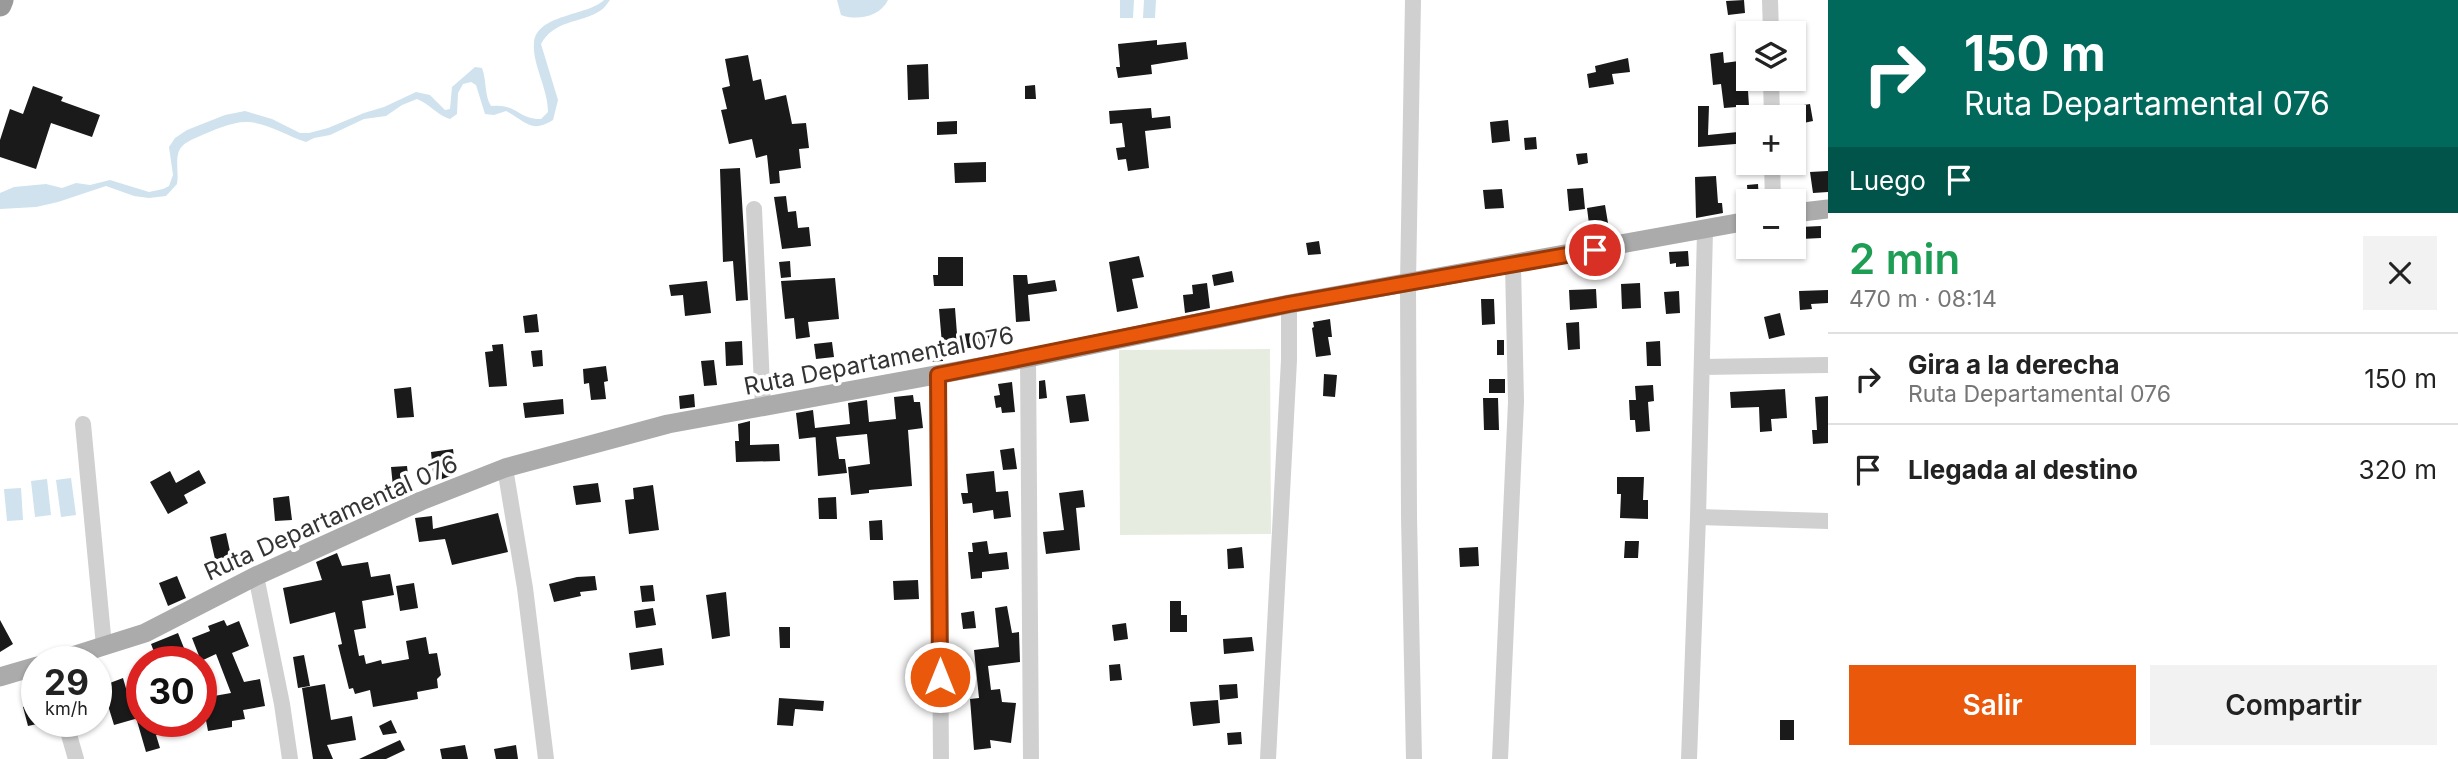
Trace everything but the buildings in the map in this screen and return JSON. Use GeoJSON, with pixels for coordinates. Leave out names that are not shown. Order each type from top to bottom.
{"type":"FeatureCollection","features":[{"type":"Feature","properties":{"kind":"main road"},"geometry":{"type":"LineString","coordinates":[[1806,212],[1828,209]]}},
{"type":"Feature","properties":{"kind":"main road","name":"Ruta Departamental 076"},"geometry":{"type":"LineString","coordinates":[[104,646],[145,633],[256,576],[421,501],[505,468],[668,424],[1028,358],[1289,304],[1736,224]]}},
{"type":"Feature","properties":{"kind":"main road"},"geometry":{"type":"LineString","coordinates":[[0,677],[21,671]]}},
{"type":"Feature","properties":{"kind":"street"},"geometry":{"type":"LineString","coordinates":[[1413,0],[1408,283],[1414,759]]}},
{"type":"Feature","properties":{"kind":"street"},"geometry":{"type":"LineString","coordinates":[[1770,0],[1771,21]]}},
{"type":"Feature","properties":{"kind":"street"},"geometry":{"type":"LineString","coordinates":[[754,209],[763,407]]}},
{"type":"Feature","properties":{"kind":"street"},"geometry":{"type":"LineString","coordinates":[[1689,759],[1698,517],[1704,231]]}},
{"type":"Feature","properties":{"kind":"street"},"geometry":{"type":"LineString","coordinates":[[1500,759],[1516,402],[1513,265]]}},
{"type":"Feature","properties":{"kind":"street"},"geometry":{"type":"LineString","coordinates":[[1268,759],[1289,359],[1289,304]]}},
{"type":"Feature","properties":{"kind":"street"},"geometry":{"type":"LineString","coordinates":[[1028,358],[1031,759]]}},
{"type":"Feature","properties":{"kind":"street"},"geometry":{"type":"LineString","coordinates":[[1702,367],[1828,365]]}},
{"type":"Feature","properties":{"kind":"street"},"geometry":{"type":"LineString","coordinates":[[938,375],[941,759]]}},
{"type":"Feature","properties":{"kind":"street"},"geometry":{"type":"LineString","coordinates":[[83,424],[104,646]]}},
{"type":"Feature","properties":{"kind":"street"},"geometry":{"type":"LineString","coordinates":[[505,468],[525,588],[546,759]]}},
{"type":"Feature","properties":{"kind":"street"},"geometry":{"type":"LineString","coordinates":[[1698,517],[1828,521]]}},
{"type":"Feature","properties":{"kind":"street"},"geometry":{"type":"LineString","coordinates":[[256,576],[282,704],[290,759]]}},
{"type":"Feature","properties":{"kind":"street"},"geometry":{"type":"LineString","coordinates":[[70,737],[76,759]]}},
{"type":"Feature","properties":{"kind":"shaded area"},"geometry":{"type":"Polygon","coordinates":[[[1270,349],[1271,534],[1120,535],[1119,350],[1270,349]]]}},
{"type":"Feature","properties":{"kind":"water"},"geometry":{"type":"Polygon","coordinates":[[[610,0],[600,11],[560,26],[546,36],[541,44],[558,100],[553,120],[545,124],[533,126],[506,111],[494,115],[485,114],[476,85],[471,82],[463,84],[458,93],[457,114],[450,119],[417,99],[386,116],[364,119],[330,135],[306,142],[255,123],[236,123],[217,129],[180,148],[177,184],[166,196],[134,196],[106,186],[36,207],[0,209],[0,193],[14,187],[46,184],[62,188],[76,183],[90,185],[110,180],[149,192],[163,189],[169,186],[173,175],[169,147],[175,138],[187,130],[225,115],[245,111],[272,119],[300,133],[309,133],[384,107],[416,92],[430,95],[445,110],[450,109],[452,87],[475,67],[482,68],[491,106],[506,107],[527,117],[541,119],[548,112],[534,51],[537,33],[553,21],[610,0]]]}},
{"type":"Feature","properties":{"kind":"water"},"geometry":{"type":"Polygon","coordinates":[[[837,0],[888,0],[874,14],[854,18],[841,15],[837,0]]]}},
{"type":"Feature","properties":{"kind":"water"},"geometry":{"type":"Polygon","coordinates":[[[1120,0],[1134,0],[1133,18],[1120,18],[1120,0]]]}},
{"type":"Feature","properties":{"kind":"water"},"geometry":{"type":"Polygon","coordinates":[[[1144,0],[1156,0],[1155,18],[1143,18],[1144,0]]]}},
{"type":"Feature","properties":{"kind":"water"},"geometry":{"type":"Polygon","coordinates":[[[71,478],[76,515],[61,517],[56,480],[71,478]]]}},
{"type":"Feature","properties":{"kind":"water"},"geometry":{"type":"Polygon","coordinates":[[[47,479],[51,515],[35,517],[31,481],[47,479]]]}},
{"type":"Feature","properties":{"kind":"water"},"geometry":{"type":"Polygon","coordinates":[[[21,488],[23,520],[7,521],[4,489],[21,488]]]}},
{"type":"Feature","properties":{"kind":"route"},"geometry":{"type":"LineString","coordinates":[[940,677],[938,375],[1289,304],[1595,250]]}}]}
